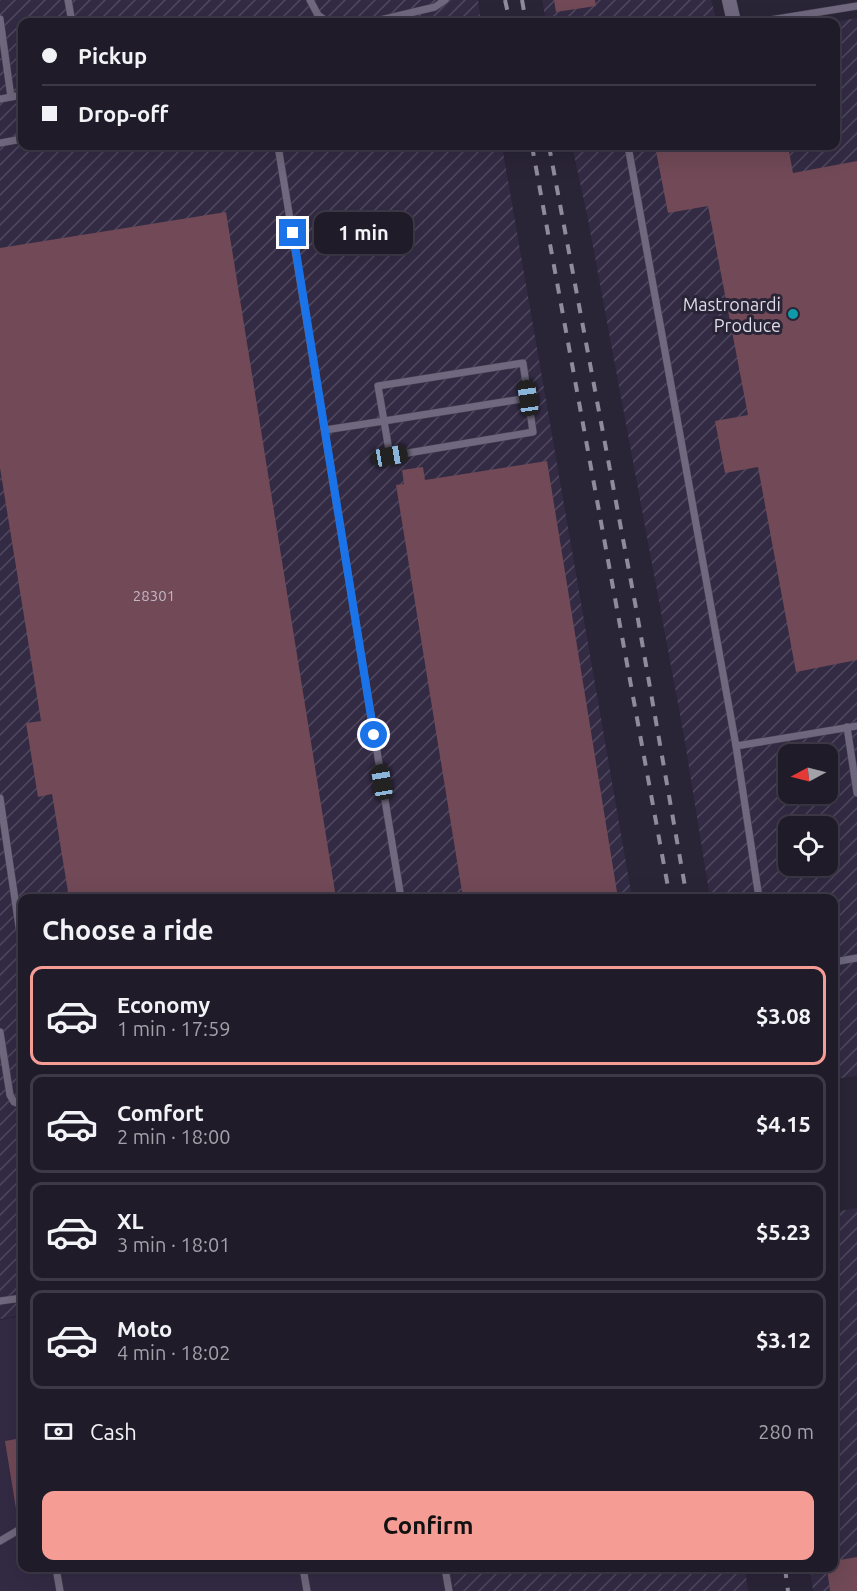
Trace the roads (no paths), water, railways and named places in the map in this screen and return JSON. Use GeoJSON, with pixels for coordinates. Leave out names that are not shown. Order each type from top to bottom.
{"type":"FeatureCollection","features":[{"type":"Feature","properties":{"kind":"street"},"geometry":{"type":"LineString","coordinates":[[729,0],[733,18]]}},
{"type":"Feature","properties":{"kind":"lane"},"geometry":{"type":"LineString","coordinates":[[68,0],[71,18]]}},
{"type":"Feature","properties":{"kind":"lane"},"geometry":{"type":"LineString","coordinates":[[310,0],[318,15],[322,18]]}},
{"type":"Feature","properties":{"kind":"lane"},"geometry":{"type":"LineString","coordinates":[[389,18],[435,7],[444,0]]}},
{"type":"Feature","properties":{"kind":"lane"},"geometry":{"type":"LineString","coordinates":[[783,18],[857,6]]}},
{"type":"Feature","properties":{"kind":"lane"},"geometry":{"type":"LineString","coordinates":[[0,19],[11,98]]}},
{"type":"Feature","properties":{"kind":"lane"},"geometry":{"type":"LineString","coordinates":[[0,99],[18,97]]}},
{"type":"Feature","properties":{"kind":"lane"},"geometry":{"type":"LineString","coordinates":[[0,143],[18,140]]}},
{"type":"Feature","properties":{"kind":"lane"},"geometry":{"type":"LineString","coordinates":[[279,150],[400,894]]}},
{"type":"Feature","properties":{"kind":"lane"},"geometry":{"type":"LineString","coordinates":[[629,150],[736,746],[758,894]]}},
{"type":"Feature","properties":{"kind":"lane"},"geometry":{"type":"LineString","coordinates":[[522,363],[533,432],[390,456],[384,421],[378,386],[522,363]]}},
{"type":"Feature","properties":{"kind":"lane"},"geometry":{"type":"LineString","coordinates":[[325,430],[528,398]]}},
{"type":"Feature","properties":{"kind":"lane"},"geometry":{"type":"LineString","coordinates":[[736,746],[857,726]]}},
{"type":"Feature","properties":{"kind":"lane"},"geometry":{"type":"LineString","coordinates":[[847,728],[857,793]]}},
{"type":"Feature","properties":{"kind":"lane"},"geometry":{"type":"LineString","coordinates":[[0,798],[18,918]]}},
{"type":"Feature","properties":{"kind":"lane"},"geometry":{"type":"LineString","coordinates":[[0,848],[8,847]]}},
{"type":"Feature","properties":{"kind":"lane"},"geometry":{"type":"LineString","coordinates":[[838,961],[857,958]]}},
{"type":"Feature","properties":{"kind":"lane"},"geometry":{"type":"LineString","coordinates":[[0,1032],[10,1095],[14,1102],[18,1104]]}},
{"type":"Feature","properties":{"kind":"lane"},"geometry":{"type":"LineString","coordinates":[[0,1301],[18,1299]]}},
{"type":"Feature","properties":{"kind":"lane"},"geometry":{"type":"LineString","coordinates":[[0,1541],[18,1530]]}},
{"type":"Feature","properties":{"kind":"lane"},"geometry":{"type":"LineString","coordinates":[[57,1572],[60,1591]]}},
{"type":"Feature","properties":{"kind":"lane"},"geometry":{"type":"LineString","coordinates":[[304,1572],[306,1591]]}},
{"type":"Feature","properties":{"kind":"lane"},"geometry":{"type":"LineString","coordinates":[[446,1572],[449,1591]]}},
{"type":"Feature","properties":{"kind":"railway"},"geometry":{"type":"LineString","coordinates":[[505,0],[509,18]]}},
{"type":"Feature","properties":{"kind":"railway"},"geometry":{"type":"LineString","coordinates":[[522,0],[525,18]]}},
{"type":"Feature","properties":{"kind":"railway"},"geometry":{"type":"LineString","coordinates":[[533,150],[669,894]]}},
{"type":"Feature","properties":{"kind":"railway"},"geometry":{"type":"LineString","coordinates":[[550,150],[636,608],[686,894]]}},
{"type":"Feature","properties":{"kind":"railway"},"geometry":{"type":"LineString","coordinates":[[786,1572],[788,1591]]}},
{"type":"Feature","properties":{"kind":"place","name":"Mastronardi Produce"},"geometry":{"type":"Point","coordinates":[793,314]}}]}
